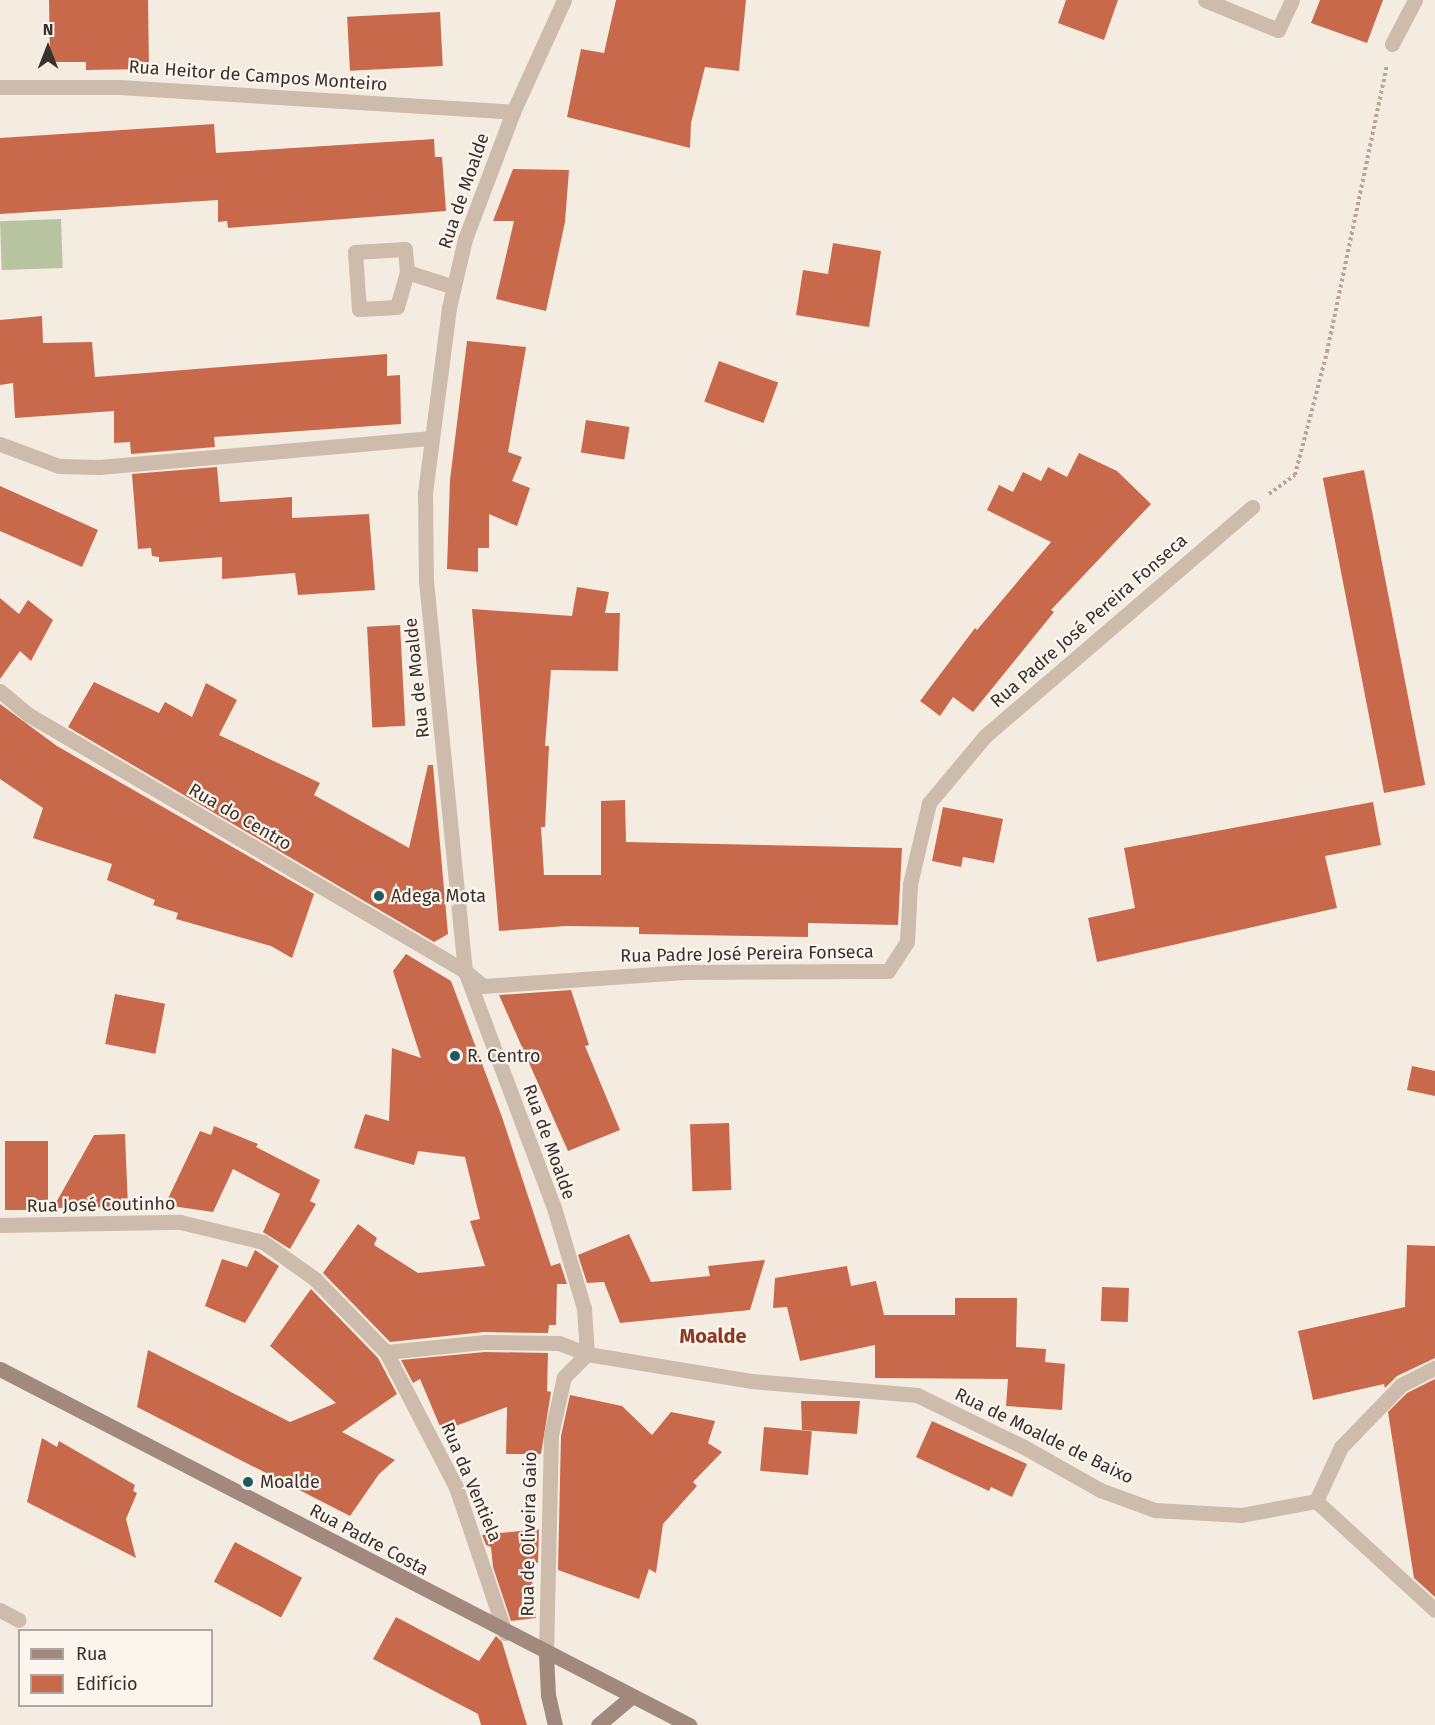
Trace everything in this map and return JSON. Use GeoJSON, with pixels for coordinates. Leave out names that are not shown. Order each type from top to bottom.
{"type":"FeatureCollection","features":[{"type":"Feature","properties":{"kind":"street","name":"Rua de Moalde"},"geometry":{"type":"LineString","coordinates":[[564,0],[513,112],[465,239],[454,287],[425,492],[426,581],[465,971],[555,1211],[584,1308],[588,1354]]}},
{"type":"Feature","properties":{"kind":"street"},"geometry":{"type":"LineString","coordinates":[[1205,0],[1278,30],[1293,0]]}},
{"type":"Feature","properties":{"kind":"street"},"geometry":{"type":"LineString","coordinates":[[1392,45],[1415,0]]}},
{"type":"Feature","properties":{"kind":"street","name":"Rua Heitor de Campos Monteiro"},"geometry":{"type":"LineString","coordinates":[[0,87],[119,87],[513,112]]}},
{"type":"Feature","properties":{"kind":"street"},"geometry":{"type":"LineString","coordinates":[[405,249],[407,272],[397,307],[359,309],[355,252],[405,249]]}},
{"type":"Feature","properties":{"kind":"street"},"geometry":{"type":"LineString","coordinates":[[407,272],[454,287]]}},
{"type":"Feature","properties":{"kind":"street"},"geometry":{"type":"LineString","coordinates":[[0,444],[59,466],[99,467],[432,438]]}},
{"type":"Feature","properties":{"kind":"street","name":"Rua Padre José Pereira Fonseca"},"geometry":{"type":"LineString","coordinates":[[465,971],[483,986],[685,972],[888,971],[907,942],[910,884],[929,803],[985,736],[1252,507]]}},
{"type":"Feature","properties":{"kind":"street","name":"Rua do Centro"},"geometry":{"type":"LineString","coordinates":[[0,691],[29,715],[465,971]]}},
{"type":"Feature","properties":{"kind":"street","name":"Rua José Coutinho"},"geometry":{"type":"LineString","coordinates":[[0,1226],[180,1222],[263,1242],[315,1280],[386,1352]]}},
{"type":"Feature","properties":{"kind":"street"},"geometry":{"type":"LineString","coordinates":[[386,1352],[485,1342],[549,1343],[588,1354]]}},
{"type":"Feature","properties":{"kind":"street","name":"Rua da Ventiela"},"geometry":{"type":"LineString","coordinates":[[386,1352],[456,1487],[505,1633]]}},
{"type":"Feature","properties":{"kind":"street","name":"Rua de Moalde de Baixo"},"geometry":{"type":"LineString","coordinates":[[588,1354],[751,1381],[917,1395],[1024,1447],[1100,1490],[1155,1510],[1241,1515],[1316,1501]]}},
{"type":"Feature","properties":{"kind":"street","name":"Rua de Oliveira Gaio"},"geometry":{"type":"LineString","coordinates":[[555,1725],[548,1695],[546,1654],[551,1435],[564,1377],[588,1354]]}},
{"type":"Feature","properties":{"kind":"street","name":"Rua Padre Costa"},"geometry":{"type":"LineString","coordinates":[[0,1368],[505,1633],[689,1725]]}},
{"type":"Feature","properties":{"kind":"street"},"geometry":{"type":"LineString","coordinates":[[1435,1368],[1401,1385],[1341,1447],[1316,1501],[1435,1610]]}},
{"type":"Feature","properties":{"kind":"street"},"geometry":{"type":"LineString","coordinates":[[0,1610],[19,1620]]}},
{"type":"Feature","properties":{"kind":"street"},"geometry":{"type":"LineString","coordinates":[[598,1725],[631,1697]]}},
{"type":"Feature","properties":{"kind":"path"},"geometry":{"type":"LineString","coordinates":[[1252,507],[1295,475],[1327,352],[1392,45]]}},
{"type":"Feature","properties":{"kind":"green space"},"geometry":{"type":"Polygon","coordinates":[[[61,219],[63,268],[2,270],[0,221],[61,219]]]}},
{"type":"Feature","properties":{"kind":"building"},"geometry":{"type":"Polygon","coordinates":[[[49,0],[148,0],[149,69],[86,70],[86,62],[50,62],[49,0]]]}},
{"type":"Feature","properties":{"kind":"building"},"geometry":{"type":"Polygon","coordinates":[[[616,0],[746,0],[739,71],[705,67],[691,123],[690,148],[567,117],[581,49],[604,53],[616,0]]]}},
{"type":"Feature","properties":{"kind":"building"},"geometry":{"type":"Polygon","coordinates":[[[1066,0],[1118,0],[1104,40],[1058,23],[1066,0]]]}},
{"type":"Feature","properties":{"kind":"building"},"geometry":{"type":"Polygon","coordinates":[[[1320,0],[1383,0],[1367,43],[1311,23],[1320,0]]]}},
{"type":"Feature","properties":{"kind":"building"},"geometry":{"type":"Polygon","coordinates":[[[440,12],[443,66],[350,71],[347,17],[440,12]]]}},
{"type":"Feature","properties":{"kind":"building"},"geometry":{"type":"Polygon","coordinates":[[[214,124],[216,153],[434,139],[435,157],[442,157],[446,211],[228,228],[227,221],[218,222],[218,200],[0,214],[0,138],[214,124]]]}},
{"type":"Feature","properties":{"kind":"building"},"geometry":{"type":"Polygon","coordinates":[[[513,169],[569,170],[565,222],[546,311],[496,299],[514,221],[493,221],[513,169]]]}},
{"type":"Feature","properties":{"kind":"building"},"geometry":{"type":"Polygon","coordinates":[[[833,243],[881,251],[869,327],[796,315],[803,270],[828,274],[833,243]]]}},
{"type":"Feature","properties":{"kind":"building"},"geometry":{"type":"Polygon","coordinates":[[[42,316],[43,343],[92,342],[95,377],[387,354],[387,376],[400,375],[401,424],[214,437],[215,447],[131,454],[130,442],[114,443],[114,411],[15,418],[13,383],[0,385],[0,320],[42,316]]]}},
{"type":"Feature","properties":{"kind":"building"},"geometry":{"type":"Polygon","coordinates":[[[467,341],[526,347],[508,452],[522,457],[512,481],[530,488],[517,526],[489,514],[489,548],[478,548],[478,572],[447,569],[450,480],[467,341]]]}},
{"type":"Feature","properties":{"kind":"building"},"geometry":{"type":"Polygon","coordinates":[[[719,361],[778,383],[763,423],[704,401],[719,361]]]}},
{"type":"Feature","properties":{"kind":"building"},"geometry":{"type":"Polygon","coordinates":[[[586,420],[629,427],[624,459],[581,453],[586,420]]]}},
{"type":"Feature","properties":{"kind":"building"},"geometry":{"type":"Polygon","coordinates":[[[1079,453],[1117,471],[1151,504],[1051,610],[1054,612],[973,712],[953,697],[940,716],[920,701],[975,628],[977,630],[1051,542],[987,510],[999,485],[1013,492],[1023,472],[1041,481],[1048,467],[1067,477],[1079,453]]]}},
{"type":"Feature","properties":{"kind":"building"},"geometry":{"type":"Polygon","coordinates":[[[217,467],[220,502],[292,497],[292,518],[369,514],[375,590],[298,595],[295,573],[222,579],[222,557],[159,562],[159,557],[152,556],[151,548],[138,549],[132,474],[217,467]]]}},
{"type":"Feature","properties":{"kind":"building"},"geometry":{"type":"Polygon","coordinates":[[[1364,470],[1425,785],[1384,793],[1323,478],[1364,470]]]}},
{"type":"Feature","properties":{"kind":"building"},"geometry":{"type":"Polygon","coordinates":[[[0,486],[98,530],[82,567],[0,531],[0,486]]]}},
{"type":"Feature","properties":{"kind":"building"},"geometry":{"type":"Polygon","coordinates":[[[577,587],[609,592],[605,613],[620,613],[618,671],[551,670],[545,746],[549,746],[545,827],[541,827],[544,875],[601,875],[601,801],[625,800],[626,842],[902,848],[898,925],[808,923],[808,937],[639,934],[639,927],[566,926],[499,931],[472,609],[572,616],[577,587]]]}},
{"type":"Feature","properties":{"kind":"building"},"geometry":{"type":"Polygon","coordinates":[[[0,598],[19,614],[28,600],[53,620],[31,661],[20,651],[0,679],[0,598]]]}},
{"type":"Feature","properties":{"kind":"building"},"geometry":{"type":"Polygon","coordinates":[[[400,625],[405,726],[372,728],[367,627],[400,625]]]}},
{"type":"Feature","properties":{"kind":"building"},"geometry":{"type":"Polygon","coordinates":[[[94,682],[159,713],[165,702],[192,717],[206,683],[237,700],[219,735],[320,783],[314,795],[409,848],[428,765],[433,765],[448,934],[434,942],[68,727],[94,682]]]}},
{"type":"Feature","properties":{"kind":"building"},"geometry":{"type":"Polygon","coordinates":[[[0,704],[57,746],[314,894],[292,958],[271,946],[176,919],[178,913],[153,905],[155,900],[107,880],[112,864],[33,838],[43,808],[0,779],[0,704]]]}},
{"type":"Feature","properties":{"kind":"building"},"geometry":{"type":"Polygon","coordinates":[[[1373,802],[1381,845],[1325,856],[1337,908],[1097,962],[1088,918],[1135,908],[1124,848],[1373,802]]]}},
{"type":"Feature","properties":{"kind":"building"},"geometry":{"type":"Polygon","coordinates":[[[943,807],[1003,819],[994,863],[963,857],[961,867],[932,861],[943,807]]]}},
{"type":"Feature","properties":{"kind":"building"},"geometry":{"type":"Polygon","coordinates":[[[406,954],[451,981],[502,1117],[551,1266],[560,1263],[567,1284],[557,1284],[556,1325],[549,1325],[548,1333],[484,1332],[390,1342],[323,1273],[358,1224],[377,1238],[374,1245],[418,1273],[485,1266],[470,1221],[480,1219],[465,1157],[418,1151],[414,1165],[354,1148],[365,1114],[389,1121],[392,1048],[421,1058],[393,971],[406,954]]]}},
{"type":"Feature","properties":{"kind":"building"},"geometry":{"type":"Polygon","coordinates":[[[571,990],[589,1045],[585,1046],[620,1130],[568,1151],[499,995],[571,990]]]}},
{"type":"Feature","properties":{"kind":"building"},"geometry":{"type":"Polygon","coordinates":[[[115,994],[165,1004],[155,1054],[105,1044],[115,994]]]}},
{"type":"Feature","properties":{"kind":"building"},"geometry":{"type":"Polygon","coordinates":[[[1412,1066],[1435,1071],[1435,1096],[1407,1090],[1412,1066]]]}},
{"type":"Feature","properties":{"kind":"building"},"geometry":{"type":"Polygon","coordinates":[[[729,1123],[731,1190],[692,1191],[690,1124],[729,1123]]]}},
{"type":"Feature","properties":{"kind":"building"},"geometry":{"type":"Polygon","coordinates":[[[214,1126],[258,1144],[256,1147],[320,1180],[310,1201],[316,1204],[290,1249],[263,1232],[280,1194],[233,1169],[213,1212],[165,1205],[200,1131],[211,1135],[214,1126]]]}},
{"type":"Feature","properties":{"kind":"building"},"geometry":{"type":"Polygon","coordinates":[[[125,1134],[128,1207],[53,1208],[94,1135],[125,1134]]]}},
{"type":"Feature","properties":{"kind":"building"},"geometry":{"type":"Polygon","coordinates":[[[5,1141],[48,1141],[48,1210],[5,1210],[5,1141]]]}},
{"type":"Feature","properties":{"kind":"building"},"geometry":{"type":"Polygon","coordinates":[[[629,1234],[651,1282],[710,1276],[708,1266],[765,1260],[750,1310],[620,1323],[604,1282],[587,1283],[578,1255],[629,1234]]]}},
{"type":"Feature","properties":{"kind":"building"},"geometry":{"type":"Polygon","coordinates":[[[1407,1245],[1435,1246],[1435,1358],[1397,1376],[1385,1388],[1384,1384],[1313,1400],[1298,1331],[1405,1307],[1407,1245]]]}},
{"type":"Feature","properties":{"kind":"building"},"geometry":{"type":"Polygon","coordinates":[[[255,1250],[279,1266],[245,1323],[205,1306],[222,1259],[247,1267],[255,1250]]]}},
{"type":"Feature","properties":{"kind":"building"},"geometry":{"type":"Polygon","coordinates":[[[847,1266],[851,1286],[876,1281],[884,1315],[955,1315],[955,1298],[1017,1298],[1016,1347],[1046,1349],[1045,1362],[1065,1364],[1062,1410],[1006,1406],[1008,1379],[875,1378],[875,1345],[800,1361],[787,1307],[773,1308],[775,1278],[847,1266]]]}},
{"type":"Feature","properties":{"kind":"building"},"geometry":{"type":"Polygon","coordinates":[[[1102,1287],[1129,1288],[1128,1322],[1101,1321],[1102,1287]]]}},
{"type":"Feature","properties":{"kind":"building"},"geometry":{"type":"Polygon","coordinates":[[[311,1289],[378,1358],[397,1394],[342,1432],[395,1460],[379,1474],[350,1516],[137,1407],[148,1350],[290,1422],[336,1403],[270,1346],[311,1289]]]}},
{"type":"Feature","properties":{"kind":"building"},"geometry":{"type":"Polygon","coordinates":[[[485,1352],[548,1353],[547,1391],[551,1392],[541,1454],[506,1454],[507,1407],[442,1431],[420,1379],[413,1383],[401,1360],[485,1352]]]}},
{"type":"Feature","properties":{"kind":"building"},"geometry":{"type":"Polygon","coordinates":[[[1435,1379],[1435,1597],[1414,1578],[1388,1412],[1407,1393],[1435,1379]]]}},
{"type":"Feature","properties":{"kind":"building"},"geometry":{"type":"Polygon","coordinates":[[[570,1395],[622,1406],[652,1435],[671,1412],[715,1421],[708,1443],[722,1452],[693,1482],[697,1486],[663,1524],[656,1573],[649,1569],[639,1599],[558,1570],[561,1436],[570,1395]]]}},
{"type":"Feature","properties":{"kind":"building"},"geometry":{"type":"Polygon","coordinates":[[[801,1401],[860,1401],[857,1434],[802,1430],[801,1401]]]}},
{"type":"Feature","properties":{"kind":"building"},"geometry":{"type":"Polygon","coordinates":[[[932,1421],[1027,1464],[1012,1497],[991,1487],[989,1491],[916,1457],[932,1421]]]}},
{"type":"Feature","properties":{"kind":"building"},"geometry":{"type":"Polygon","coordinates":[[[764,1427],[812,1431],[808,1475],[760,1471],[764,1427]]]}},
{"type":"Feature","properties":{"kind":"building"},"geometry":{"type":"Polygon","coordinates":[[[42,1438],[57,1447],[59,1441],[135,1485],[133,1491],[137,1493],[126,1519],[136,1558],[27,1502],[42,1438]]]}},
{"type":"Feature","properties":{"kind":"building"},"geometry":{"type":"Polygon","coordinates":[[[539,1529],[538,1563],[530,1561],[536,1618],[511,1621],[493,1567],[491,1547],[486,1545],[482,1535],[539,1529]]]}},
{"type":"Feature","properties":{"kind":"building"},"geometry":{"type":"Polygon","coordinates":[[[235,1542],[302,1578],[281,1617],[214,1582],[235,1542]]]}},
{"type":"Feature","properties":{"kind":"building"},"geometry":{"type":"Polygon","coordinates":[[[396,1617],[479,1661],[496,1636],[502,1642],[527,1725],[481,1725],[478,1714],[373,1659],[396,1617]]]}},
{"type":"Feature","properties":{"kind":"place","name":"Adega Mota"},"geometry":{"type":"Point","coordinates":[379,896]}},
{"type":"Feature","properties":{"kind":"place","name":"R. Centro"},"geometry":{"type":"Point","coordinates":[455,1056]}},
{"type":"Feature","properties":{"kind":"place","name":"Moalde"},"geometry":{"type":"Point","coordinates":[248,1482]}},
{"type":"Feature","properties":{"kind":"district","name":"Moalde"},"geometry":{"type":"Point","coordinates":[713,1336]}}]}
